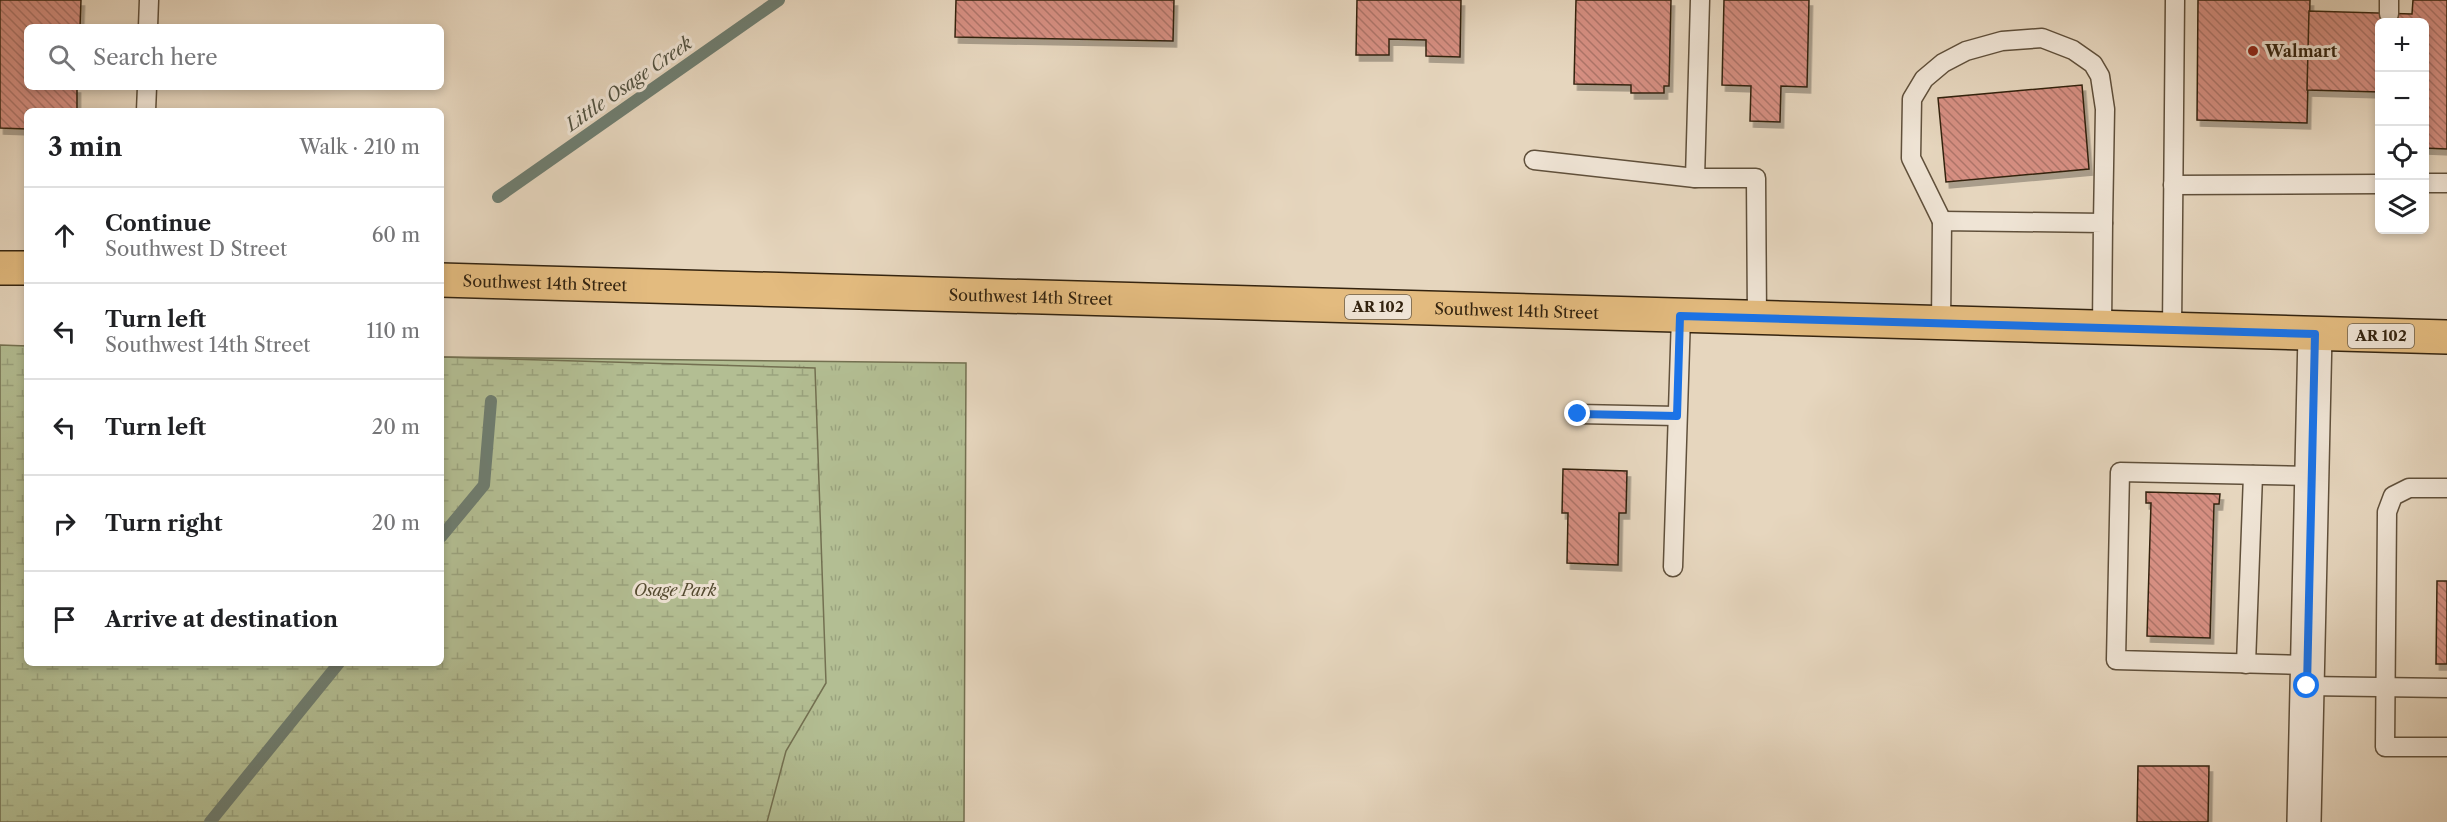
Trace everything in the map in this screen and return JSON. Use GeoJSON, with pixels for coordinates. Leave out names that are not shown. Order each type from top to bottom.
{"type":"FeatureCollection","features":[{"type":"Feature","properties":{"kind":"main road"},"geometry":{"type":"LineString","coordinates":[[0,268],[24,268]]}},
{"type":"Feature","properties":{"kind":"main road","name":"Southwest 14th Street"},"geometry":{"type":"LineString","coordinates":[[444,280],[2447,337]]}},
{"type":"Feature","properties":{"kind":"street"},"geometry":{"type":"LineString","coordinates":[[2304,822],[2315,334]]}},
{"type":"Feature","properties":{"kind":"lane"},"geometry":{"type":"LineString","coordinates":[[148,24],[149,0]]}},
{"type":"Feature","properties":{"kind":"lane"},"geometry":{"type":"LineString","coordinates":[[1695,178],[1700,0]]}},
{"type":"Feature","properties":{"kind":"lane"},"geometry":{"type":"LineString","coordinates":[[2172,330],[2175,0]]}},
{"type":"Feature","properties":{"kind":"lane"},"geometry":{"type":"LineString","coordinates":[[1941,324],[1942,221],[1911,158],[1912,99],[1924,80],[1943,63],[1966,51],[2002,41],[2042,38],[2073,50],[2093,64],[2100,76],[2105,109],[2102,328]]}},
{"type":"Feature","properties":{"kind":"lane"},"geometry":{"type":"LineString","coordinates":[[146,108],[147,90]]}},
{"type":"Feature","properties":{"kind":"lane"},"geometry":{"type":"LineString","coordinates":[[1534,160],[1695,178],[1755,178],[1756,318]]}},
{"type":"Feature","properties":{"kind":"lane"},"geometry":{"type":"LineString","coordinates":[[2429,183],[2447,183]]}},
{"type":"Feature","properties":{"kind":"lane"},"geometry":{"type":"LineString","coordinates":[[2173,185],[2375,184]]}},
{"type":"Feature","properties":{"kind":"lane"},"geometry":{"type":"LineString","coordinates":[[1942,221],[2103,223]]}},
{"type":"Feature","properties":{"kind":"lane"},"geometry":{"type":"LineString","coordinates":[[1673,567],[1680,316]]}},
{"type":"Feature","properties":{"kind":"lane"},"geometry":{"type":"LineString","coordinates":[[1578,414],[1677,416]]}},
{"type":"Feature","properties":{"kind":"lane"},"geometry":{"type":"LineString","coordinates":[[2312,476],[2120,472],[2116,660],[2246,664],[2307,676],[2385,687],[2447,688]]}},
{"type":"Feature","properties":{"kind":"lane"},"geometry":{"type":"LineString","coordinates":[[2246,664],[2253,475]]}},
{"type":"Feature","properties":{"kind":"lane"},"geometry":{"type":"LineString","coordinates":[[2447,488],[2409,488],[2393,496],[2387,512],[2385,687],[2385,747],[2447,747]]}},
{"type":"Feature","properties":{"kind":"green space","name":"Osage Park"},"geometry":{"type":"Polygon","coordinates":[[[0,345],[24,346],[24,666],[444,666],[444,357],[815,368],[826,683],[786,751],[767,822],[0,822],[0,345]]]}},
{"type":"Feature","properties":{"kind":"green space","name":"Osage Park"},"geometry":{"type":"Polygon","coordinates":[[[444,357],[966,363],[964,822],[0,822],[26,666],[444,666],[444,357]]]}},
{"type":"Feature","properties":{"kind":"building"},"geometry":{"type":"Polygon","coordinates":[[[0,0],[81,0],[80,24],[24,24],[24,90],[77,90],[77,108],[24,108],[24,129],[0,128],[0,0]]]}},
{"type":"Feature","properties":{"kind":"building"},"geometry":{"type":"Polygon","coordinates":[[[956,0],[1174,0],[1173,41],[955,37],[956,0]]]}},
{"type":"Feature","properties":{"kind":"building"},"geometry":{"type":"Polygon","coordinates":[[[1357,0],[1461,0],[1460,57],[1426,56],[1426,40],[1389,39],[1389,55],[1356,55],[1357,0]]]}},
{"type":"Feature","properties":{"kind":"building"},"geometry":{"type":"Polygon","coordinates":[[[1576,0],[1671,0],[1669,86],[1664,86],[1664,93],[1631,93],[1631,85],[1574,84],[1576,0]]]}},
{"type":"Feature","properties":{"kind":"building"},"geometry":{"type":"Polygon","coordinates":[[[1724,0],[1809,0],[1807,87],[1781,86],[1780,122],[1750,121],[1751,86],[1722,85],[1724,0]]]}},
{"type":"Feature","properties":{"kind":"building","name":"Walmart"},"geometry":{"type":"Polygon","coordinates":[[[2198,0],[2310,0],[2307,123],[2197,120],[2198,0]]]}},
{"type":"Feature","properties":{"kind":"building"},"geometry":{"type":"Polygon","coordinates":[[[2413,0],[2447,0],[2447,149],[2429,148],[2429,18],[2375,18],[2375,92],[2307,90],[2309,11],[2412,14],[2413,0]]]}},
{"type":"Feature","properties":{"kind":"building"},"geometry":{"type":"Polygon","coordinates":[[[2082,85],[2089,169],[1946,182],[1938,98],[2082,85]]]}},
{"type":"Feature","properties":{"kind":"building"},"geometry":{"type":"Polygon","coordinates":[[[1563,469],[1627,471],[1626,513],[1619,513],[1618,565],[1567,563],[1568,513],[1562,513],[1563,469]]]}},
{"type":"Feature","properties":{"kind":"building"},"geometry":{"type":"Polygon","coordinates":[[[2146,492],[2220,494],[2219,504],[2214,504],[2210,638],[2147,636],[2151,503],[2146,503],[2146,492]]]}},
{"type":"Feature","properties":{"kind":"building"},"geometry":{"type":"Polygon","coordinates":[[[2437,581],[2447,581],[2447,664],[2436,664],[2437,581]]]}},
{"type":"Feature","properties":{"kind":"building"},"geometry":{"type":"Polygon","coordinates":[[[2138,766],[2209,766],[2208,822],[2137,822],[2138,766]]]}},
{"type":"Feature","properties":{"kind":"waterway","name":"Little Osage Creek"},"geometry":{"type":"LineString","coordinates":[[498,197],[779,0]]}},
{"type":"Feature","properties":{"kind":"waterway","name":"Little Osage Creek"},"geometry":{"type":"LineString","coordinates":[[444,533],[484,485],[491,401]]}},
{"type":"Feature","properties":{"kind":"waterway","name":"Little Osage Creek"},"geometry":{"type":"LineString","coordinates":[[210,822],[337,666]]}},
{"type":"Feature","properties":{"kind":"place","name":"Walmart"},"geometry":{"type":"Point","coordinates":[2253,51]}},
{"type":"Feature","properties":{"kind":"route"},"geometry":{"type":"LineString","coordinates":[[1578,414],[1677,416],[1680,316],[2315,334],[2307,686]]}}]}
